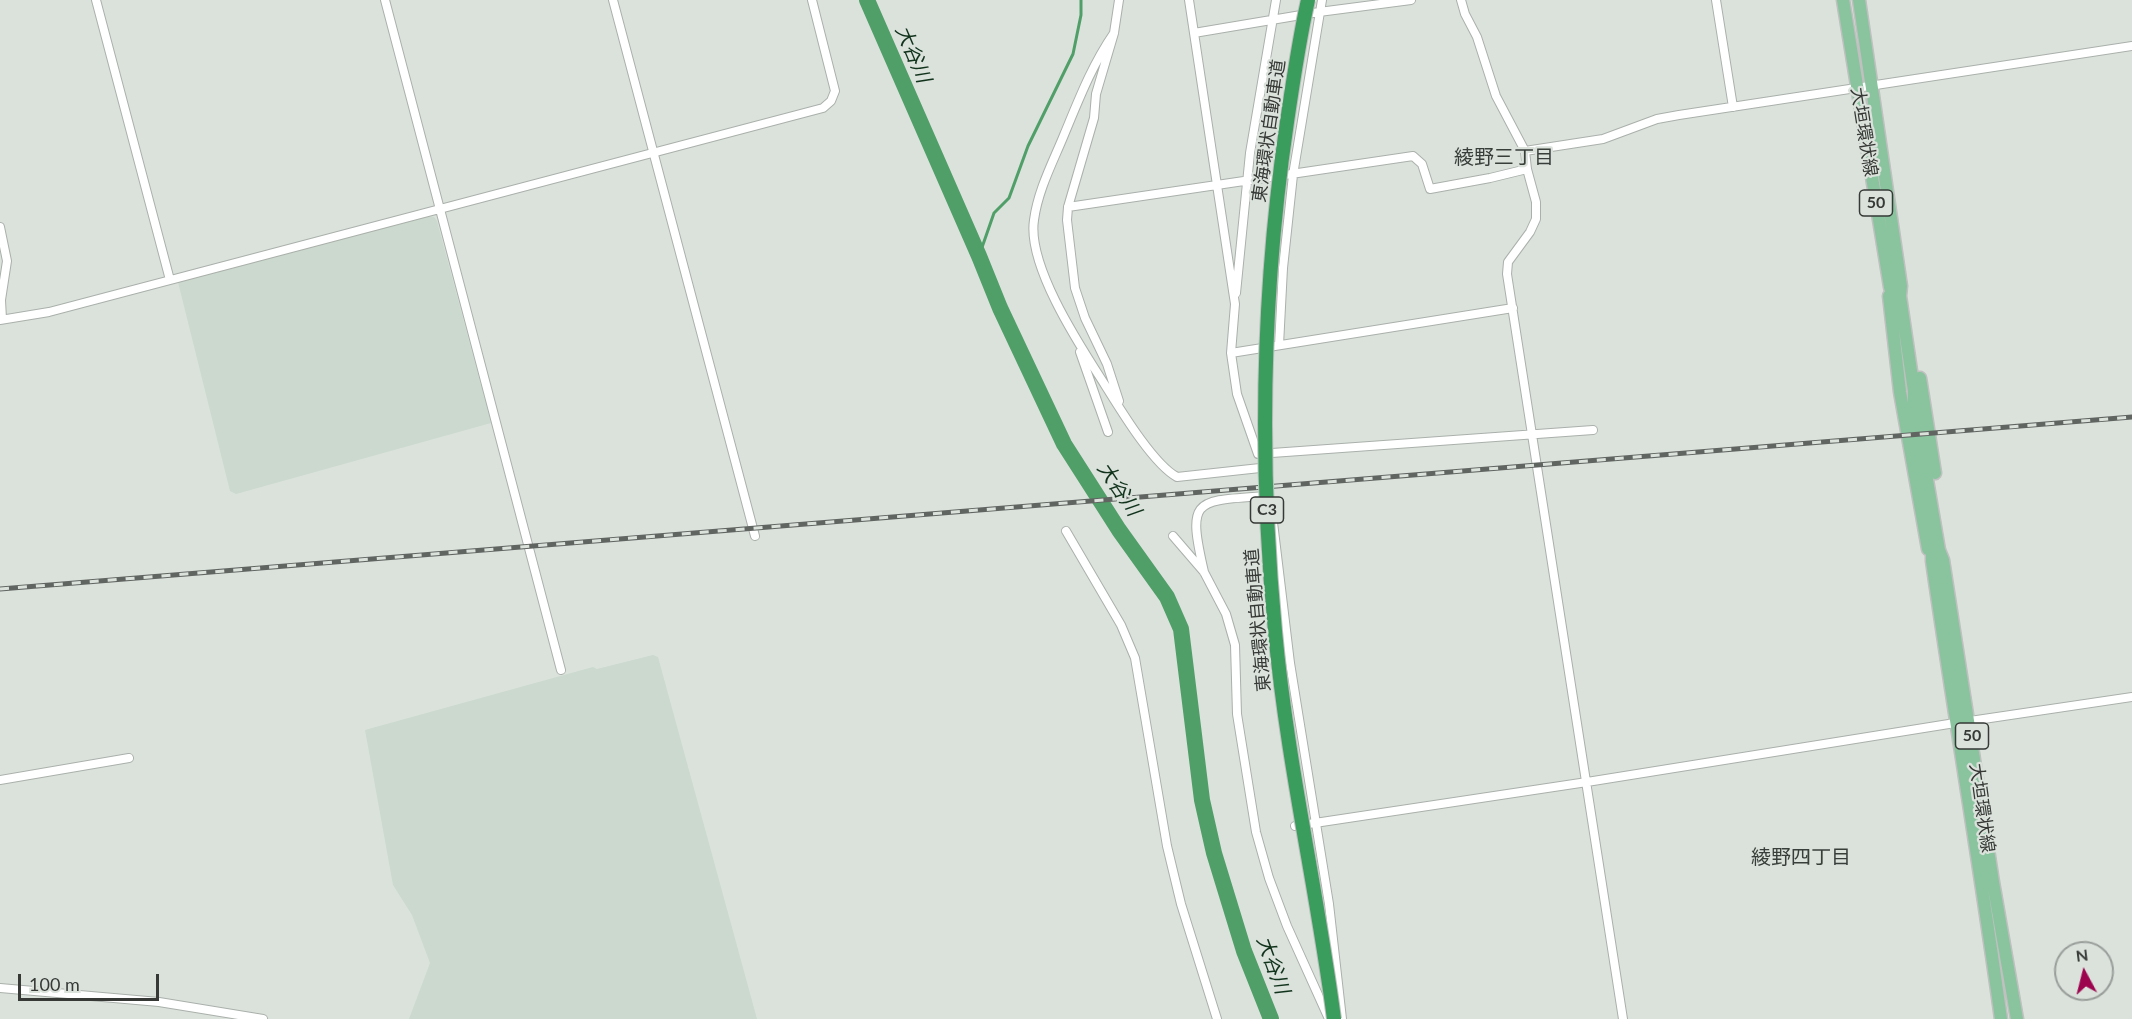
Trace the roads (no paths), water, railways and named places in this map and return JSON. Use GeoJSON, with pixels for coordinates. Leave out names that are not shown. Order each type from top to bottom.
{"type":"FeatureCollection","features":[{"type":"Feature","properties":{"kind":"highway","name":"東海環状自動車道"},"geometry":{"type":"LineString","coordinates":[[1308,0],[1292,85],[1274,227],[1268,303],[1264,448],[1268,548],[1275,633],[1303,831],[1334,1019]]}},
{"type":"Feature","properties":{"kind":"main road","name":"大垣環状線"},"geometry":{"type":"LineString","coordinates":[[1843,0],[1857,88],[1895,287]]}},
{"type":"Feature","properties":{"kind":"main road","name":"大垣環状線"},"geometry":{"type":"LineString","coordinates":[[1859,0],[1873,85],[1895,287],[1894,297],[1908,391],[1914,404],[1939,550],[1938,560],[1955,723],[1982,884],[2001,1019]]}},
{"type":"Feature","properties":{"kind":"main road"},"geometry":{"type":"LineString","coordinates":[[1895,287],[1905,296],[1929,437],[1944,549],[1938,560],[1916,484],[1900,392],[1889,298],[1895,287]]}},
{"type":"Feature","properties":{"kind":"main road","name":"大垣環状線"},"geometry":{"type":"LineString","coordinates":[[1938,560],[1970,722],[1993,882],[2017,1019]]}},
{"type":"Feature","properties":{"kind":"street"},"geometry":{"type":"LineString","coordinates":[[96,0],[170,280]]}},
{"type":"Feature","properties":{"kind":"street"},"geometry":{"type":"LineString","coordinates":[[385,0],[561,670]]}},
{"type":"Feature","properties":{"kind":"street"},"geometry":{"type":"LineString","coordinates":[[613,0],[755,536]]}},
{"type":"Feature","properties":{"kind":"street"},"geometry":{"type":"LineString","coordinates":[[0,227],[7,261],[1,300],[1,320],[49,312],[823,108],[831,101],[834,91],[812,0]]}},
{"type":"Feature","properties":{"kind":"street"},"geometry":{"type":"LineString","coordinates":[[1119,0],[1114,33],[1096,94],[1094,118],[1068,207],[1067,220],[1075,288],[1085,318],[1107,364],[1123,414]]}},
{"type":"Feature","properties":{"kind":"street"},"geometry":{"type":"LineString","coordinates":[[1189,0],[1235,304]]}},
{"type":"Feature","properties":{"kind":"street"},"geometry":{"type":"LineString","coordinates":[[1276,0],[1246,182],[1231,353],[1237,394],[1258,454],[1265,495],[1274,518],[1290,663],[1329,904],[1342,1019]]}},
{"type":"Feature","properties":{"kind":"street"},"geometry":{"type":"LineString","coordinates":[[1279,345],[1283,268],[1293,175],[1322,0]]}},
{"type":"Feature","properties":{"kind":"street"},"geometry":{"type":"LineString","coordinates":[[1194,33],[1319,12],[1411,0]]}},
{"type":"Feature","properties":{"kind":"street"},"geometry":{"type":"LineString","coordinates":[[1461,0],[1465,14],[1477,37],[1496,96],[1525,151],[1527,169],[1536,202],[1536,219],[1530,232],[1508,262],[1507,274],[1623,1019]]}},
{"type":"Feature","properties":{"kind":"street"},"geometry":{"type":"LineString","coordinates":[[1716,0],[1733,107]]}},
{"type":"Feature","properties":{"kind":"street"},"geometry":{"type":"LineString","coordinates":[[1114,33],[1092,68],[1040,192],[1033,223],[1037,255],[1061,313],[1076,339],[1123,414],[1166,471],[1177,477],[1260,468]]}},
{"type":"Feature","properties":{"kind":"street"},"geometry":{"type":"LineString","coordinates":[[1525,151],[1603,139],[1657,119],[2132,46]]}},
{"type":"Feature","properties":{"kind":"street"},"geometry":{"type":"LineString","coordinates":[[1068,207],[1413,156],[1422,164],[1430,189],[1527,169]]}},
{"type":"Feature","properties":{"kind":"street"},"geometry":{"type":"LineString","coordinates":[[1231,353],[1513,308]]}},
{"type":"Feature","properties":{"kind":"street"},"geometry":{"type":"LineString","coordinates":[[1076,339],[1108,432]]}},
{"type":"Feature","properties":{"kind":"street"},"geometry":{"type":"LineString","coordinates":[[1258,454],[1593,430]]}},
{"type":"Feature","properties":{"kind":"street"},"geometry":{"type":"LineString","coordinates":[[1204,572],[1195,530],[1197,514],[1203,505],[1218,499],[1265,495]]}},
{"type":"Feature","properties":{"kind":"street"},"geometry":{"type":"LineString","coordinates":[[1066,531],[1121,625],[1135,658],[1167,846],[1217,1019]]}},
{"type":"Feature","properties":{"kind":"street"},"geometry":{"type":"LineString","coordinates":[[1173,536],[1204,572],[1226,614],[1235,645],[1237,714],[1258,841],[1287,926],[1329,1019]]}},
{"type":"Feature","properties":{"kind":"street"},"geometry":{"type":"LineString","coordinates":[[1970,722],[2132,697]]}},
{"type":"Feature","properties":{"kind":"street"},"geometry":{"type":"LineString","coordinates":[[1295,826],[1955,723]]}},
{"type":"Feature","properties":{"kind":"street"},"geometry":{"type":"LineString","coordinates":[[0,780],[129,758]]}},
{"type":"Feature","properties":{"kind":"street"},"geometry":{"type":"LineString","coordinates":[[0,987],[159,1002],[263,1019]]}},
{"type":"Feature","properties":{"kind":"waterway","name":"大谷川"},"geometry":{"type":"LineString","coordinates":[[867,0],[1000,308],[1064,444],[1119,530],[1167,597],[1181,629],[1202,800],[1214,853],[1244,951],[1271,1019]]}},
{"type":"Feature","properties":{"kind":"waterway"},"geometry":{"type":"LineString","coordinates":[[979,256],[994,213],[1009,198],[1028,146],[1073,54],[1081,15],[1081,0]]}},
{"type":"Feature","properties":{"kind":"railway"},"geometry":{"type":"LineString","coordinates":[[0,589],[2132,417]]}},
{"type":"Feature","properties":{"kind":"district","name":"綾野三丁目"},"geometry":{"type":"Point","coordinates":[1504,158]}},
{"type":"Feature","properties":{"kind":"district","name":"綾野四丁目"},"geometry":{"type":"Point","coordinates":[1801,858]}}]}
